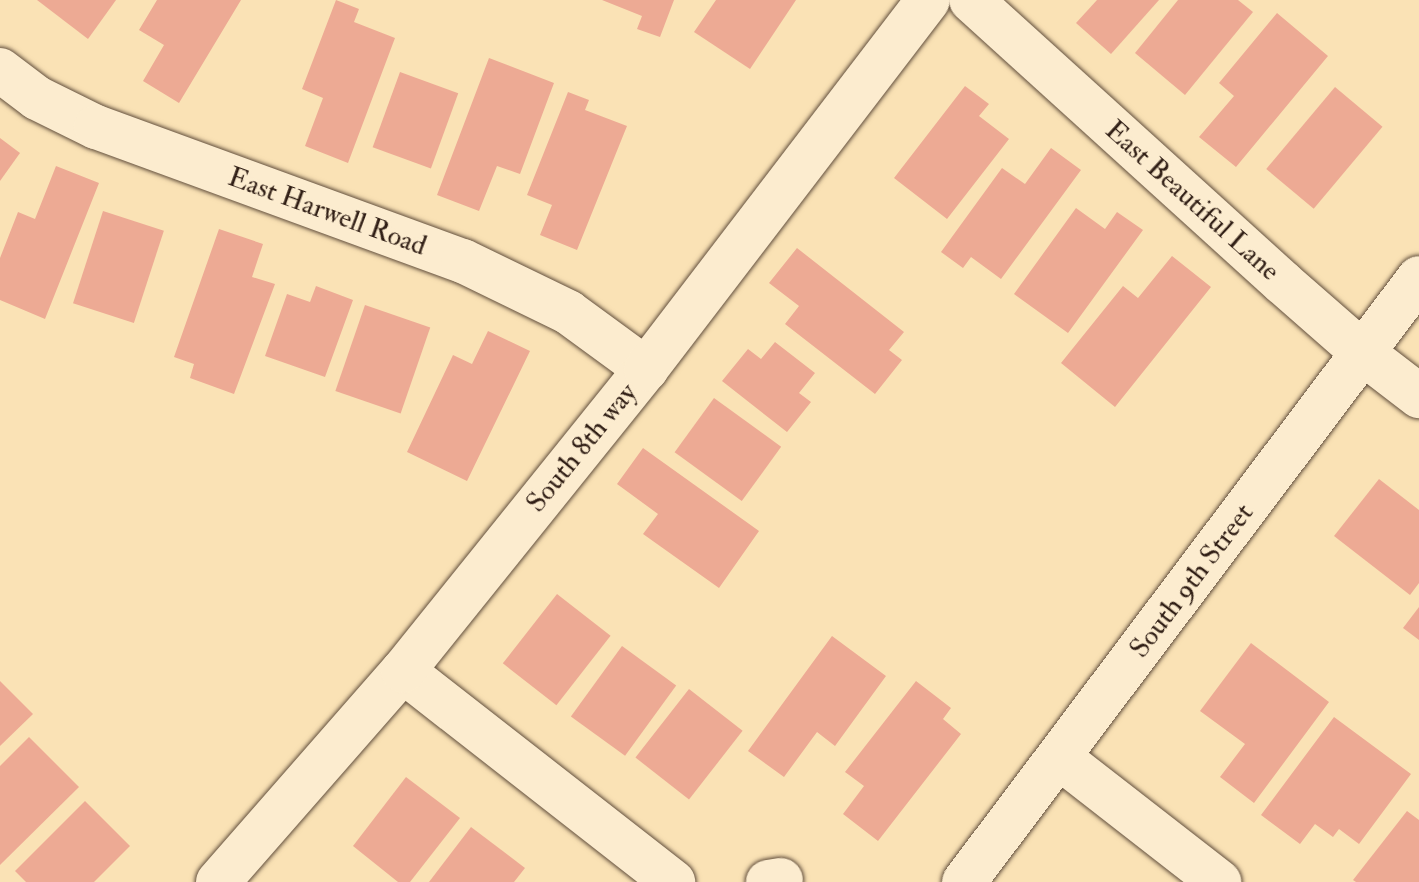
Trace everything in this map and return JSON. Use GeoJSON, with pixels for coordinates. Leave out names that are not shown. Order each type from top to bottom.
{"type":"FeatureCollection","features":[{"type":"Feature","properties":{"kind":"street","name":"South 8th way"},"geometry":{"type":"LineString","coordinates":[[218,882],[403,671],[646,369],[928,0]]}},
{"type":"Feature","properties":{"kind":"street","name":"East Beautiful Lane"},"geometry":{"type":"LineString","coordinates":[[971,0],[1282,282],[1363,353],[1419,396]]}},
{"type":"Feature","properties":{"kind":"street","name":"East Harwell Road"},"geometry":{"type":"LineString","coordinates":[[0,70],[37,98],[96,127],[463,261],[568,312],[646,369]]}},
{"type":"Feature","properties":{"kind":"street","name":"South 9th Street"},"geometry":{"type":"LineString","coordinates":[[964,882],[1419,278]]}},
{"type":"Feature","properties":{"kind":"street"},"geometry":{"type":"LineString","coordinates":[[403,671],[673,882]]}},
{"type":"Feature","properties":{"kind":"street"},"geometry":{"type":"LineString","coordinates":[[1060,758],[1219,882]]}},
{"type":"Feature","properties":{"kind":"building"},"geometry":{"type":"Polygon","coordinates":[[[37,0],[116,0],[88,39],[37,0]]]}},
{"type":"Feature","properties":{"kind":"building"},"geometry":{"type":"Polygon","coordinates":[[[157,0],[241,0],[179,103],[143,81],[164,45],[139,30],[157,0]]]}},
{"type":"Feature","properties":{"kind":"building"},"geometry":{"type":"Polygon","coordinates":[[[336,0],[359,9],[354,22],[395,38],[348,163],[305,146],[323,98],[302,89],[336,0]]]}},
{"type":"Feature","properties":{"kind":"building"},"geometry":{"type":"Polygon","coordinates":[[[602,0],[674,0],[660,37],[637,29],[642,16],[602,0]]]}},
{"type":"Feature","properties":{"kind":"building"},"geometry":{"type":"Polygon","coordinates":[[[716,0],[796,0],[750,69],[694,32],[716,0]]]}},
{"type":"Feature","properties":{"kind":"building"},"geometry":{"type":"Polygon","coordinates":[[[1097,0],[1159,0],[1111,54],[1076,23],[1097,0]]]}},
{"type":"Feature","properties":{"kind":"building"},"geometry":{"type":"Polygon","coordinates":[[[1178,0],[1238,0],[1253,12],[1185,95],[1135,53],[1178,0]]]}},
{"type":"Feature","properties":{"kind":"building"},"geometry":{"type":"Polygon","coordinates":[[[1277,13],[1328,56],[1236,167],[1199,137],[1234,96],[1219,83],[1277,13]]]}},
{"type":"Feature","properties":{"kind":"building"},"geometry":{"type":"Polygon","coordinates":[[[489,58],[554,83],[520,174],[497,166],[479,211],[437,195],[489,58]]]}},
{"type":"Feature","properties":{"kind":"building"},"geometry":{"type":"Polygon","coordinates":[[[400,72],[458,93],[431,168],[373,147],[400,72]]]}},
{"type":"Feature","properties":{"kind":"building"},"geometry":{"type":"Polygon","coordinates":[[[965,86],[989,104],[979,116],[1009,139],[947,219],[894,178],[965,86]]]}},
{"type":"Feature","properties":{"kind":"building"},"geometry":{"type":"Polygon","coordinates":[[[1335,87],[1382,127],[1314,209],[1266,169],[1335,87]]]}},
{"type":"Feature","properties":{"kind":"building"},"geometry":{"type":"Polygon","coordinates":[[[568,92],[589,100],[585,110],[627,126],[577,250],[540,235],[552,205],[527,195],[568,92]]]}},
{"type":"Feature","properties":{"kind":"building"},"geometry":{"type":"Polygon","coordinates":[[[0,138],[20,153],[0,181],[0,138]]]}},
{"type":"Feature","properties":{"kind":"building"},"geometry":{"type":"Polygon","coordinates":[[[1051,148],[1081,170],[1001,279],[971,257],[963,268],[941,252],[1002,168],[1025,184],[1051,148]]]}},
{"type":"Feature","properties":{"kind":"building"},"geometry":{"type":"Polygon","coordinates":[[[56,166],[99,183],[45,319],[0,300],[0,258],[18,212],[35,219],[56,166]]]}},
{"type":"Feature","properties":{"kind":"building"},"geometry":{"type":"Polygon","coordinates":[[[1076,208],[1105,229],[1117,212],[1143,230],[1068,333],[1014,294],[1076,208]]]}},
{"type":"Feature","properties":{"kind":"building"},"geometry":{"type":"Polygon","coordinates":[[[103,211],[164,231],[134,323],[73,303],[103,211]]]}},
{"type":"Feature","properties":{"kind":"building"},"geometry":{"type":"Polygon","coordinates":[[[219,229],[263,244],[252,277],[275,284],[234,394],[190,378],[194,364],[174,357],[219,229]]]}},
{"type":"Feature","properties":{"kind":"building"},"geometry":{"type":"Polygon","coordinates":[[[797,248],[904,332],[889,350],[902,360],[875,394],[785,324],[799,306],[769,283],[797,248]]]}},
{"type":"Feature","properties":{"kind":"building"},"geometry":{"type":"Polygon","coordinates":[[[1172,256],[1211,287],[1115,407],[1061,363],[1123,286],[1138,298],[1172,256]]]}},
{"type":"Feature","properties":{"kind":"building"},"geometry":{"type":"Polygon","coordinates":[[[316,286],[353,300],[325,377],[265,356],[287,294],[310,302],[316,286]]]}},
{"type":"Feature","properties":{"kind":"building"},"geometry":{"type":"Polygon","coordinates":[[[365,305],[430,327],[401,414],[335,391],[365,305]]]}},
{"type":"Feature","properties":{"kind":"building"},"geometry":{"type":"Polygon","coordinates":[[[488,331],[530,351],[467,481],[407,452],[453,355],[472,364],[488,331]]]}},
{"type":"Feature","properties":{"kind":"building"},"geometry":{"type":"Polygon","coordinates":[[[775,342],[815,373],[799,393],[811,402],[787,432],[722,381],[748,349],[761,359],[775,342]]]}},
{"type":"Feature","properties":{"kind":"building"},"geometry":{"type":"Polygon","coordinates":[[[714,398],[781,447],[742,501],[675,452],[714,398]]]}},
{"type":"Feature","properties":{"kind":"building"},"geometry":{"type":"Polygon","coordinates":[[[643,448],[759,531],[719,588],[643,534],[658,514],[617,484],[643,448]]]}},
{"type":"Feature","properties":{"kind":"building"},"geometry":{"type":"Polygon","coordinates":[[[1379,479],[1419,510],[1419,583],[1410,595],[1334,536],[1379,479]]]}},
{"type":"Feature","properties":{"kind":"building"},"geometry":{"type":"Polygon","coordinates":[[[557,594],[611,636],[556,705],[503,663],[557,594]]]}},
{"type":"Feature","properties":{"kind":"building"},"geometry":{"type":"Polygon","coordinates":[[[1419,607],[1419,640],[1403,628],[1419,607]]]}},
{"type":"Feature","properties":{"kind":"building"},"geometry":{"type":"Polygon","coordinates":[[[832,636],[886,676],[835,746],[817,732],[784,777],[748,751],[832,636]]]}},
{"type":"Feature","properties":{"kind":"building"},"geometry":{"type":"Polygon","coordinates":[[[1251,643],[1329,702],[1254,803],[1220,777],[1245,744],[1200,711],[1251,643]]]}},
{"type":"Feature","properties":{"kind":"building"},"geometry":{"type":"Polygon","coordinates":[[[622,646],[676,685],[625,756],[571,716],[622,646]]]}},
{"type":"Feature","properties":{"kind":"building"},"geometry":{"type":"Polygon","coordinates":[[[0,681],[33,714],[0,746],[0,681]]]}},
{"type":"Feature","properties":{"kind":"building"},"geometry":{"type":"Polygon","coordinates":[[[916,681],[951,708],[943,719],[961,734],[878,841],[843,814],[864,786],[845,772],[916,681]]]}},
{"type":"Feature","properties":{"kind":"building"},"geometry":{"type":"Polygon","coordinates":[[[689,689],[743,731],[689,799],[635,758],[689,689]]]}},
{"type":"Feature","properties":{"kind":"building"},"geometry":{"type":"Polygon","coordinates":[[[1334,717],[1411,774],[1359,844],[1339,829],[1333,837],[1315,824],[1300,844],[1261,815],[1334,717]]]}},
{"type":"Feature","properties":{"kind":"building"},"geometry":{"type":"Polygon","coordinates":[[[29,737],[79,787],[0,865],[0,766],[29,737]]]}},
{"type":"Feature","properties":{"kind":"building"},"geometry":{"type":"Polygon","coordinates":[[[406,777],[460,818],[410,882],[398,882],[353,846],[406,777]]]}},
{"type":"Feature","properties":{"kind":"building"},"geometry":{"type":"Polygon","coordinates":[[[85,801],[130,846],[94,882],[26,882],[15,871],[85,801]]]}},
{"type":"Feature","properties":{"kind":"building"},"geometry":{"type":"Polygon","coordinates":[[[1407,811],[1419,820],[1419,882],[1353,880],[1407,811]]]}},
{"type":"Feature","properties":{"kind":"building"},"geometry":{"type":"Polygon","coordinates":[[[471,827],[525,868],[514,882],[429,882],[471,827]]]}}]}
